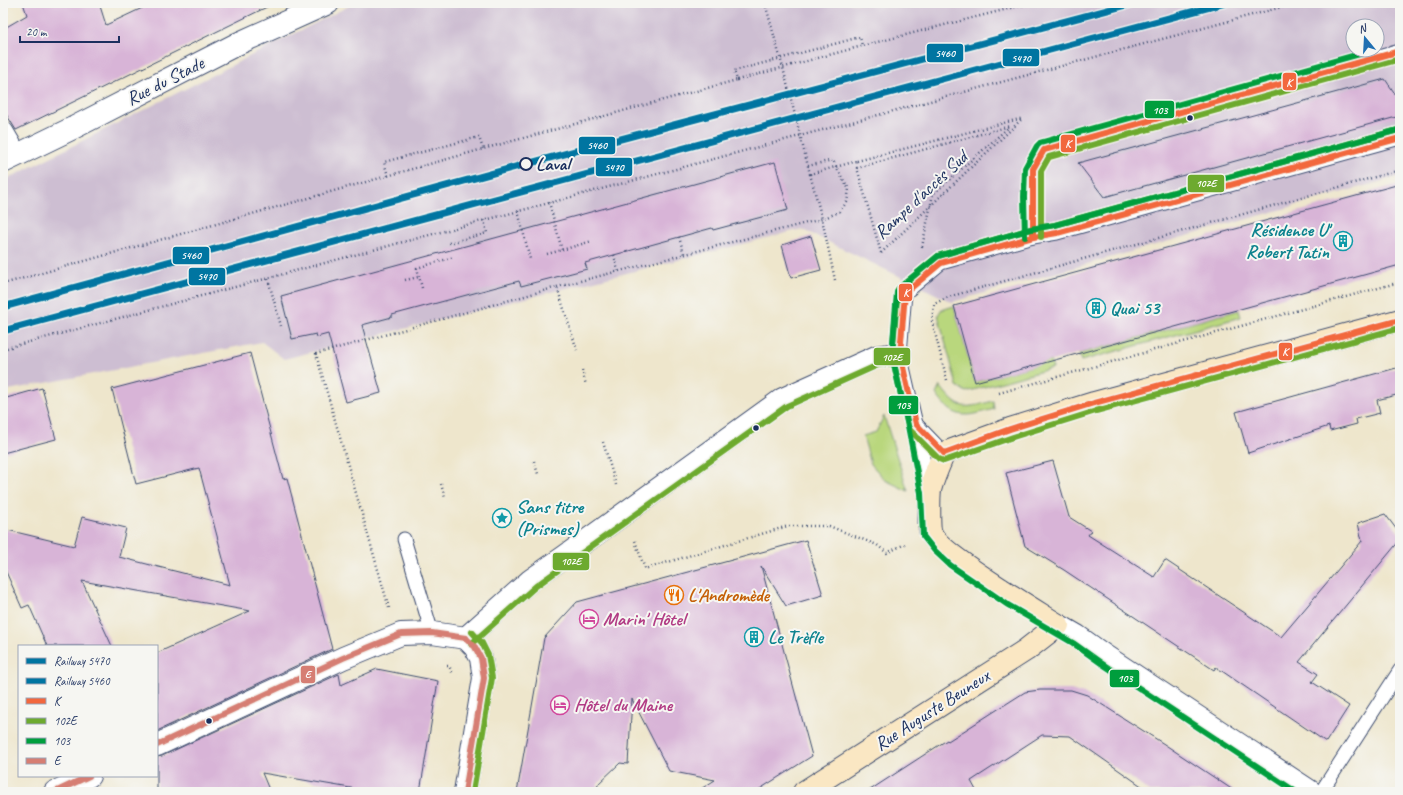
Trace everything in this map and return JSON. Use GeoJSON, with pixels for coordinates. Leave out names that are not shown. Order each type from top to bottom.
{"type":"FeatureCollection","features":[{"type":"Feature","properties":{"kind":"main road"},"geometry":{"type":"LineString","coordinates":[[1058,625],[1013,598],[956,558],[940,544],[930,532],[930,492],[944,453],[1010,429],[1094,403],[1400,320]]}},
{"type":"Feature","properties":{"kind":"main road","name":"Rue Auguste Beuneux"},"geometry":{"type":"LineString","coordinates":[[804,792],[1026,650],[1058,625]]}},
{"type":"Feature","properties":{"kind":"street","name":"Rue du Stade"},"geometry":{"type":"LineString","coordinates":[[10,158],[74,128],[238,44],[328,3]]}},
{"type":"Feature","properties":{"kind":"street"},"geometry":{"type":"LineString","coordinates":[[3,133],[10,158]]}},
{"type":"Feature","properties":{"kind":"street"},"geometry":{"type":"LineString","coordinates":[[466,638],[531,580],[783,400],[876,357],[900,354]]}},
{"type":"Feature","properties":{"kind":"street"},"geometry":{"type":"LineString","coordinates":[[1058,625],[1077,636],[1310,792]]}},
{"type":"Feature","properties":{"kind":"street"},"geometry":{"type":"LineString","coordinates":[[158,745],[343,658],[402,634],[432,633],[466,638],[475,647],[481,658],[484,678],[465,792]]}},
{"type":"Feature","properties":{"kind":"street"},"geometry":{"type":"LineString","coordinates":[[55,792],[87,777]]}},
{"type":"Feature","properties":{"kind":"lane"},"geometry":{"type":"LineString","coordinates":[[1033,237],[1033,169],[1044,150],[1400,51]]}},
{"type":"Feature","properties":{"kind":"lane"},"geometry":{"type":"LineString","coordinates":[[930,492],[900,354],[905,293],[941,263],[1033,237],[1057,233],[1400,138]]}},
{"type":"Feature","properties":{"kind":"lane"},"geometry":{"type":"LineString","coordinates":[[916,424],[944,453]]}},
{"type":"Feature","properties":{"kind":"lane"},"geometry":{"type":"LineString","coordinates":[[404,539],[432,633]]}},
{"type":"Feature","properties":{"kind":"lane"},"geometry":{"type":"LineString","coordinates":[[1321,792],[1399,673]]}},
{"type":"Feature","properties":{"kind":"path"},"geometry":{"type":"LineString","coordinates":[[765,3],[822,219],[835,280]]}},
{"type":"Feature","properties":{"kind":"path"},"geometry":{"type":"LineString","coordinates":[[3,284],[483,149],[862,46],[1031,3]]}},
{"type":"Feature","properties":{"kind":"path"},"geometry":{"type":"LineString","coordinates":[[3,349],[1297,3]]}},
{"type":"Feature","properties":{"kind":"path"},"geometry":{"type":"LineString","coordinates":[[737,80],[734,71],[860,37],[862,46]]}},
{"type":"Feature","properties":{"kind":"path","name":"Rampe d'accès Sud"},"geometry":{"type":"LineString","coordinates":[[810,174],[857,160],[1023,118],[881,253],[857,168],[1010,126],[933,194],[915,285]]}},
{"type":"Feature","properties":{"kind":"path"},"geometry":{"type":"LineString","coordinates":[[388,176],[384,162],[479,137],[483,149]]}},
{"type":"Feature","properties":{"kind":"path"},"geometry":{"type":"LineString","coordinates":[[402,634],[389,608],[316,354],[557,287],[822,219],[839,212],[847,202],[849,189],[840,176],[833,160],[808,166]]}},
{"type":"Feature","properties":{"kind":"path"},"geometry":{"type":"LineString","coordinates":[[947,380],[932,321],[934,304],[948,297],[1400,170]]}},
{"type":"Feature","properties":{"kind":"path"},"geometry":{"type":"LineString","coordinates":[[549,202],[562,250]]}},
{"type":"Feature","properties":{"kind":"path"},"geometry":{"type":"LineString","coordinates":[[518,211],[530,259]]}},
{"type":"Feature","properties":{"kind":"path"},"geometry":{"type":"LineString","coordinates":[[449,243],[487,233],[484,220]]}},
{"type":"Feature","properties":{"kind":"path"},"geometry":{"type":"LineString","coordinates":[[680,237],[684,254]]}},
{"type":"Feature","properties":{"kind":"path"},"geometry":{"type":"LineString","coordinates":[[547,254],[592,242]]}},
{"type":"Feature","properties":{"kind":"path"},"geometry":{"type":"LineString","coordinates":[[614,255],[618,271]]}},
{"type":"Feature","properties":{"kind":"path"},"geometry":{"type":"LineString","coordinates":[[422,288],[417,268],[454,257]]}},
{"type":"Feature","properties":{"kind":"path"},"geometry":{"type":"LineString","coordinates":[[405,280],[419,277]]}},
{"type":"Feature","properties":{"kind":"path"},"geometry":{"type":"LineString","coordinates":[[268,279],[281,326]]}},
{"type":"Feature","properties":{"kind":"path"},"geometry":{"type":"LineString","coordinates":[[999,393],[1400,282]]}},
{"type":"Feature","properties":{"kind":"path"},"geometry":{"type":"LineString","coordinates":[[557,287],[577,350]]}},
{"type":"Feature","properties":{"kind":"path"},"geometry":{"type":"LineString","coordinates":[[582,370],[586,385]]}},
{"type":"Feature","properties":{"kind":"path"},"geometry":{"type":"LineString","coordinates":[[603,442],[645,569],[788,526],[828,526],[877,545],[887,553],[930,532]]}},
{"type":"Feature","properties":{"kind":"path"},"geometry":{"type":"LineString","coordinates":[[534,461],[538,474]]}},
{"type":"Feature","properties":{"kind":"path"},"geometry":{"type":"LineString","coordinates":[[441,484],[445,498]]}},
{"type":"Feature","properties":{"kind":"shaded area"},"geometry":{"type":"Polygon","coordinates":[[[355,3],[1400,3],[1400,176],[952,302],[802,229],[284,359],[262,342],[3,391],[3,181],[355,3]]]}},
{"type":"Feature","properties":{"kind":"green space"},"geometry":{"type":"Polygon","coordinates":[[[954,306],[975,382],[1050,361],[1053,368],[966,392],[957,386],[938,315],[941,310],[954,306]]]}},
{"type":"Feature","properties":{"kind":"green space"},"geometry":{"type":"Polygon","coordinates":[[[1239,310],[1241,317],[1081,361],[1079,354],[1239,310]]]}},
{"type":"Feature","properties":{"kind":"green space"},"geometry":{"type":"Polygon","coordinates":[[[940,386],[957,404],[962,406],[974,406],[993,401],[994,409],[969,415],[955,413],[943,403],[936,394],[940,386]]]}},
{"type":"Feature","properties":{"kind":"green space"},"geometry":{"type":"Polygon","coordinates":[[[884,416],[908,491],[885,480],[871,464],[863,436],[876,432],[884,416]]]}},
{"type":"Feature","properties":{"kind":"building"},"geometry":{"type":"Polygon","coordinates":[[[23,3],[99,3],[106,25],[153,3],[275,3],[16,130],[3,109],[3,29],[27,15],[23,3]]]}},
{"type":"Feature","properties":{"kind":"building"},"geometry":{"type":"Polygon","coordinates":[[[1385,79],[1400,101],[1400,116],[1104,197],[1078,163],[1385,79]]]}},
{"type":"Feature","properties":{"kind":"building"},"geometry":{"type":"Polygon","coordinates":[[[775,162],[788,210],[713,230],[712,228],[585,263],[587,269],[521,286],[519,281],[392,315],[392,317],[362,325],[381,393],[346,402],[328,334],[317,337],[316,334],[292,339],[281,296],[775,162]]]}},
{"type":"Feature","properties":{"kind":"building","name":"Quai 53"},"geometry":{"type":"Polygon","coordinates":[[[1400,184],[1400,265],[975,382],[954,306],[1400,184]]]}},
{"type":"Feature","properties":{"kind":"building"},"geometry":{"type":"Polygon","coordinates":[[[811,236],[821,270],[791,278],[782,245],[811,236]]]}},
{"type":"Feature","properties":{"kind":"building"},"geometry":{"type":"Polygon","coordinates":[[[250,353],[283,479],[287,478],[332,649],[158,731],[158,653],[250,611],[82,581],[112,645],[47,645],[29,605],[22,608],[3,565],[3,529],[74,546],[82,517],[126,528],[119,557],[230,585],[199,468],[136,484],[112,389],[250,353]]]}},
{"type":"Feature","properties":{"kind":"building"},"geometry":{"type":"Polygon","coordinates":[[[1400,367],[1400,394],[1377,400],[1380,413],[1356,419],[1357,424],[1330,431],[1329,426],[1248,453],[1236,412],[1400,367]]]}},
{"type":"Feature","properties":{"kind":"building"},"geometry":{"type":"Polygon","coordinates":[[[42,388],[56,439],[3,453],[3,399],[42,388]]]}},
{"type":"Feature","properties":{"kind":"building"},"geometry":{"type":"Polygon","coordinates":[[[1053,461],[1069,517],[1091,531],[1088,535],[1154,577],[1165,560],[1281,637],[1362,541],[1358,523],[1385,514],[1400,534],[1400,540],[1299,662],[1318,674],[1312,682],[1349,706],[1326,742],[1216,667],[1214,670],[1064,570],[1025,546],[1006,473],[1053,461]]]}},
{"type":"Feature","properties":{"kind":"building"},"geometry":{"type":"Polygon","coordinates":[[[806,540],[823,595],[786,606],[761,566],[812,756],[755,792],[696,792],[715,780],[669,771],[632,699],[628,764],[620,763],[598,784],[597,792],[517,792],[544,638],[577,602],[806,540]]]}},
{"type":"Feature","properties":{"kind":"building"},"geometry":{"type":"Polygon","coordinates":[[[377,669],[438,681],[420,792],[374,792],[262,773],[270,792],[157,792],[158,757],[339,674],[341,685],[377,669]]]}},
{"type":"Feature","properties":{"kind":"building"},"geometry":{"type":"Polygon","coordinates":[[[1040,690],[1071,690],[1087,695],[1236,792],[1150,792],[1070,736],[1042,735],[971,781],[977,792],[867,792],[1025,692],[1040,690]]]}},
{"type":"Feature","properties":{"kind":"rail line","name":"5460"},"geometry":{"type":"LineString","coordinates":[[3,307],[519,166],[1134,3]]}},
{"type":"Feature","properties":{"kind":"rail line","name":"5470"},"geometry":{"type":"LineString","coordinates":[[3,331],[1225,3]]}},
{"type":"Feature","properties":{"kind":"transit line","name":"K"},"geometry":{"type":"LineString","coordinates":[[1033,237],[1033,169],[1044,150],[1400,51]]}},
{"type":"Feature","properties":{"kind":"transit line","name":"103"},"geometry":{"type":"LineString","coordinates":[[1025,237],[1025,168],[1040,143],[1345,58]]}},
{"type":"Feature","properties":{"kind":"transit line","name":"102E"},"geometry":{"type":"LineString","coordinates":[[1041,237],[1041,171],[1049,157],[1400,59]]}},
{"type":"Feature","properties":{"kind":"transit line","name":"102E"},"geometry":{"type":"LineString","coordinates":[[1398,130],[1055,225],[1031,229],[938,256],[898,289],[892,355],[908,426],[910,430],[939,459],[944,461],[1013,437],[1096,411],[1400,328]]}},
{"type":"Feature","properties":{"kind":"transit line","name":"103"},"geometry":{"type":"LineString","coordinates":[[1296,792],[1073,643],[1008,605],[950,565],[934,550],[923,536],[921,493],[892,355],[897,292],[900,287],[938,256],[1031,229],[1055,225],[1398,130]]}},
{"type":"Feature","properties":{"kind":"transit line","name":"K"},"geometry":{"type":"LineString","coordinates":[[944,453],[916,424],[900,354],[905,293],[941,263],[1033,237],[1057,233],[1400,138]]}},
{"type":"Feature","properties":{"kind":"transit line","name":"K"},"geometry":{"type":"LineString","coordinates":[[944,453],[1010,429],[1094,403],[1400,320]]}},
{"type":"Feature","properties":{"kind":"transit line","name":"102E"},"geometry":{"type":"LineString","coordinates":[[471,644],[536,586],[787,406],[878,365],[901,362]]}},
{"type":"Feature","properties":{"kind":"transit line","name":"102E"},"geometry":{"type":"LineString","coordinates":[[472,632],[482,643],[488,655],[492,678],[473,792]]}},
{"type":"Feature","properties":{"kind":"transit line","name":"E"},"geometry":{"type":"LineString","coordinates":[[158,745],[343,658],[401,634],[432,633],[466,638]]}},
{"type":"Feature","properties":{"kind":"transit line","name":"E"},"geometry":{"type":"LineString","coordinates":[[465,792],[484,678],[481,658],[475,647],[466,638]]}},
{"type":"Feature","properties":{"kind":"transit line","name":"E"},"geometry":{"type":"LineString","coordinates":[[55,792],[87,777]]}},
{"type":"Feature","properties":{"kind":"place","name":"Laval"},"geometry":{"type":"Point","coordinates":[526,164]}},
{"type":"Feature","properties":{"kind":"place","name":"Résidence U' Robert Tatin"},"geometry":{"type":"Point","coordinates":[1343,241]}},
{"type":"Feature","properties":{"kind":"place","name":"Quai 53"},"geometry":{"type":"Point","coordinates":[1096,308]}},
{"type":"Feature","properties":{"kind":"place","name":"Sans titre (Prismes)"},"geometry":{"type":"Point","coordinates":[502,518]}},
{"type":"Feature","properties":{"kind":"place","name":"L'Andromède"},"geometry":{"type":"Point","coordinates":[674,595]}},
{"type":"Feature","properties":{"kind":"place","name":"Marin' Hôtel"},"geometry":{"type":"Point","coordinates":[589,619]}},
{"type":"Feature","properties":{"kind":"place","name":"Le Trèfle"},"geometry":{"type":"Point","coordinates":[754,637]}},
{"type":"Feature","properties":{"kind":"place","name":"Hôtel du Maine"},"geometry":{"type":"Point","coordinates":[560,705]}}]}
